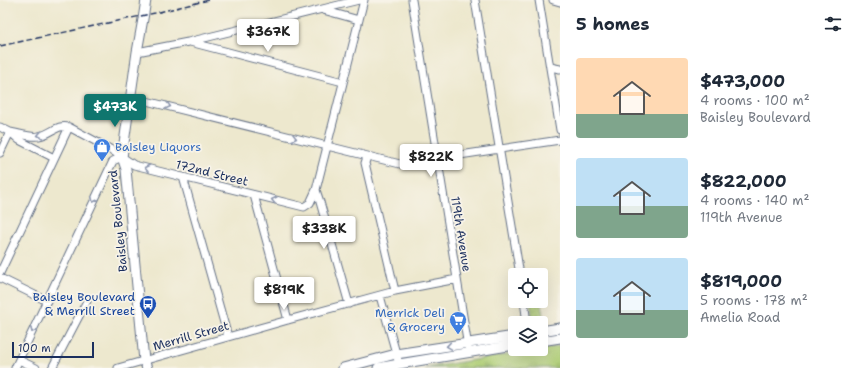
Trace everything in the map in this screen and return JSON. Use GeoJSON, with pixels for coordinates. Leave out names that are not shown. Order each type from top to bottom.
{"type":"FeatureCollection","features":[{"type":"Feature","properties":{"kind":"main road","name":"Baisley Boulevard"},"geometry":{"type":"LineString","coordinates":[[146,0],[122,157],[126,169],[146,365]]}},
{"type":"Feature","properties":{"kind":"main road"},"geometry":{"type":"LineString","coordinates":[[548,330],[560,328]]}},
{"type":"Feature","properties":{"kind":"main road"},"geometry":{"type":"LineString","coordinates":[[343,368],[377,359],[397,359],[468,347],[508,338]]}},
{"type":"Feature","properties":{"kind":"main road"},"geometry":{"type":"LineString","coordinates":[[548,340],[560,338]]}},
{"type":"Feature","properties":{"kind":"main road"},"geometry":{"type":"LineString","coordinates":[[468,347],[508,345]]}},
{"type":"Feature","properties":{"kind":"main road"},"geometry":{"type":"LineString","coordinates":[[378,368],[397,359]]}},
{"type":"Feature","properties":{"kind":"street"},"geometry":{"type":"LineString","coordinates":[[137,52],[188,42],[359,0]]}},
{"type":"Feature","properties":{"kind":"street"},"geometry":{"type":"LineString","coordinates":[[349,304],[316,190],[364,0]]}},
{"type":"Feature","properties":{"kind":"street","name":"119th Avenue"},"geometry":{"type":"LineString","coordinates":[[412,0],[468,347]]}},
{"type":"Feature","properties":{"kind":"street"},"geometry":{"type":"LineString","coordinates":[[476,0],[519,268]]}},
{"type":"Feature","properties":{"kind":"street"},"geometry":{"type":"LineString","coordinates":[[539,0],[560,130]]}},
{"type":"Feature","properties":{"kind":"street"},"geometry":{"type":"LineString","coordinates":[[553,0],[560,2]]}},
{"type":"Feature","properties":{"kind":"street"},"geometry":{"type":"LineString","coordinates":[[320,9],[359,20]]}},
{"type":"Feature","properties":{"kind":"street"},"geometry":{"type":"LineString","coordinates":[[188,42],[343,82]]}},
{"type":"Feature","properties":{"kind":"street"},"geometry":{"type":"LineString","coordinates":[[550,67],[560,69]]}},
{"type":"Feature","properties":{"kind":"street"},"geometry":{"type":"LineString","coordinates":[[130,97],[400,164],[560,140]]}},
{"type":"Feature","properties":{"kind":"street"},"geometry":{"type":"LineString","coordinates":[[0,127],[10,132],[19,140],[54,158]]}},
{"type":"Feature","properties":{"kind":"street"},"geometry":{"type":"LineString","coordinates":[[0,273],[69,127],[59,127],[46,135],[37,137],[10,132]]}},
{"type":"Feature","properties":{"kind":"street","name":"172nd Street"},"geometry":{"type":"LineString","coordinates":[[69,127],[110,149],[134,165],[304,207],[310,203],[316,190]]}},
{"type":"Feature","properties":{"kind":"street"},"geometry":{"type":"LineString","coordinates":[[0,153],[10,132]]}},
{"type":"Feature","properties":{"kind":"street"},"geometry":{"type":"LineString","coordinates":[[367,156],[365,163],[395,291]]}},
{"type":"Feature","properties":{"kind":"street"},"geometry":{"type":"LineString","coordinates":[[15,368],[113,161],[122,157]]}},
{"type":"Feature","properties":{"kind":"street"},"geometry":{"type":"LineString","coordinates":[[184,177],[228,337]]}},
{"type":"Feature","properties":{"kind":"street"},"geometry":{"type":"LineString","coordinates":[[254,195],[288,320]]}},
{"type":"Feature","properties":{"kind":"street"},"geometry":{"type":"LineString","coordinates":[[0,278],[47,301]]}},
{"type":"Feature","properties":{"kind":"street","name":"Merrill Street"},"geometry":{"type":"LineString","coordinates":[[118,368],[146,365],[228,337],[288,320],[395,291],[457,279]]}},
{"type":"Feature","properties":{"kind":"street"},"geometry":{"type":"LineString","coordinates":[[380,296],[397,359]]}},
{"type":"Feature","properties":{"kind":"street"},"geometry":{"type":"LineString","coordinates":[[52,368],[88,299]]}},
{"type":"Feature","properties":{"kind":"street"},"geometry":{"type":"LineString","coordinates":[[19,360],[36,368]]}},
{"type":"Feature","properties":{"kind":"green space"},"geometry":{"type":"Polygon","coordinates":[[[531,308],[542,308],[543,316],[532,316],[531,308]]]}},
{"type":"Feature","properties":{"kind":"green space"},"geometry":{"type":"Polygon","coordinates":[[[560,346],[560,368],[425,368],[508,354],[508,356],[548,356],[548,348],[560,346]]]}},
{"type":"Feature","properties":{"kind":"railway"},"geometry":{"type":"LineString","coordinates":[[0,46],[209,0]]}},
{"type":"Feature","properties":{"kind":"place","name":"Baisley Liquors"},"geometry":{"type":"Point","coordinates":[102,162]}},
{"type":"Feature","properties":{"kind":"place","name":"Baisley Boulevard & Merrill Street"},"geometry":{"type":"Point","coordinates":[148,319]}},
{"type":"Feature","properties":{"kind":"place","name":"Merrick Deli & Grocery"},"geometry":{"type":"Point","coordinates":[458,335]}}]}
